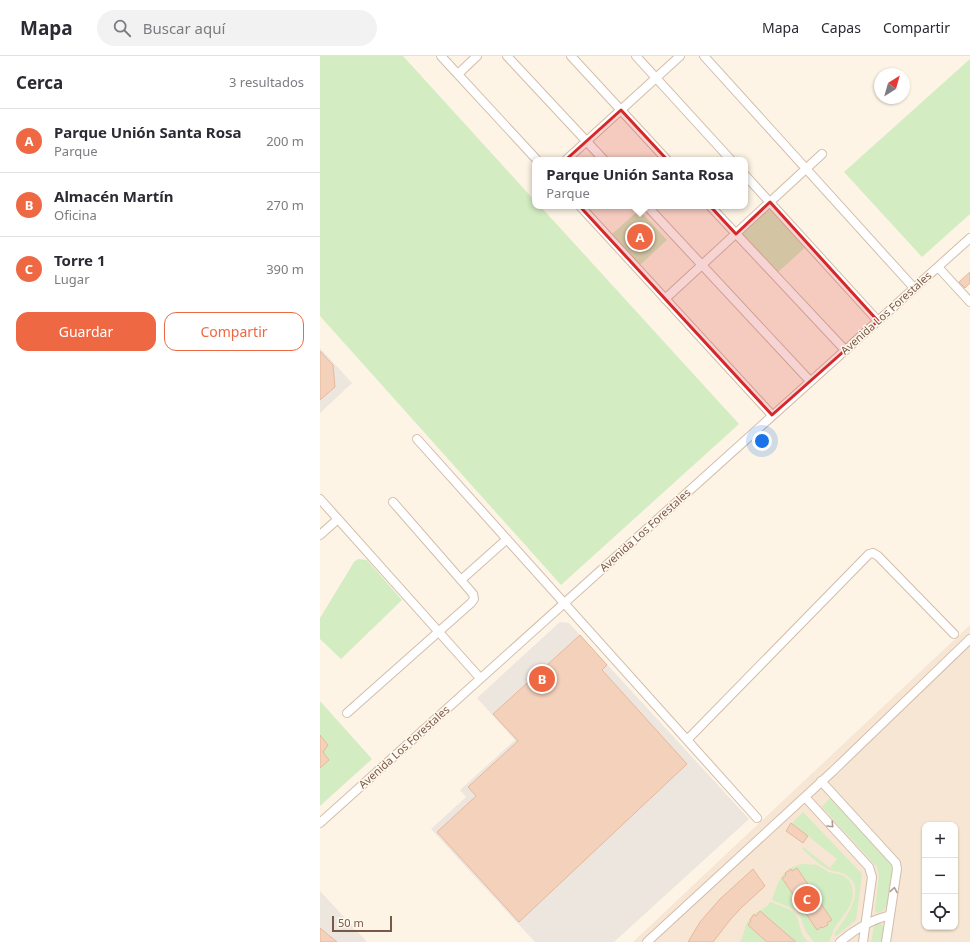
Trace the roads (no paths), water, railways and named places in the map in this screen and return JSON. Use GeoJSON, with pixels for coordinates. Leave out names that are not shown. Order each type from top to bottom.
{"type":"FeatureCollection","features":[{"type":"Feature","properties":{"kind":"street"},"geometry":{"type":"LineString","coordinates":[[441,56],[534,157]]}},
{"type":"Feature","properties":{"kind":"street"},"geometry":{"type":"LineString","coordinates":[[458,74],[477,56]]}},
{"type":"Feature","properties":{"kind":"street"},"geometry":{"type":"LineString","coordinates":[[507,56],[601,157]]}},
{"type":"Feature","properties":{"kind":"street"},"geometry":{"type":"LineString","coordinates":[[570,56],[665,157]]}},
{"type":"Feature","properties":{"kind":"street"},"geometry":{"type":"LineString","coordinates":[[636,56],[728,157]]}},
{"type":"Feature","properties":{"kind":"street"},"geometry":{"type":"LineString","coordinates":[[569,157],[680,56]]}},
{"type":"Feature","properties":{"kind":"street"},"geometry":{"type":"LineString","coordinates":[[704,56],[914,288]]}},
{"type":"Feature","properties":{"kind":"street"},"geometry":{"type":"LineString","coordinates":[[665,299],[822,154]]}},
{"type":"Feature","properties":{"kind":"street"},"geometry":{"type":"LineString","coordinates":[[748,178],[878,321]]}},
{"type":"Feature","properties":{"kind":"street"},"geometry":{"type":"LineString","coordinates":[[583,209],[772,415]]}},
{"type":"Feature","properties":{"kind":"street"},"geometry":{"type":"LineString","coordinates":[[650,209],[810,381]]}},
{"type":"Feature","properties":{"kind":"street"},"geometry":{"type":"LineString","coordinates":[[713,209],[845,350]]}},
{"type":"Feature","properties":{"kind":"street","name":"Avenida Los Forestales"},"geometry":{"type":"LineString","coordinates":[[320,823],[970,238]]}},
{"type":"Feature","properties":{"kind":"street"},"geometry":{"type":"LineString","coordinates":[[938,267],[970,302]]}},
{"type":"Feature","properties":{"kind":"street"},"geometry":{"type":"LineString","coordinates":[[417,439],[757,818]]}},
{"type":"Feature","properties":{"kind":"street"},"geometry":{"type":"LineString","coordinates":[[320,499],[480,678]]}},
{"type":"Feature","properties":{"kind":"street"},"geometry":{"type":"LineString","coordinates":[[347,713],[474,599],[473,594],[393,502]]}},
{"type":"Feature","properties":{"kind":"street"},"geometry":{"type":"LineString","coordinates":[[320,535],[338,519]]}},
{"type":"Feature","properties":{"kind":"street"},"geometry":{"type":"LineString","coordinates":[[461,580],[507,539]]}},
{"type":"Feature","properties":{"kind":"street"},"geometry":{"type":"LineString","coordinates":[[687,740],[869,554],[873,553],[878,556],[954,634]]}},
{"type":"Feature","properties":{"kind":"street"},"geometry":{"type":"LineString","coordinates":[[647,942],[822,781],[970,639]]}},
{"type":"Feature","properties":{"kind":"street"},"geometry":{"type":"LineString","coordinates":[[822,781],[896,863],[897,869],[886,942]]}},
{"type":"Feature","properties":{"kind":"street"},"geometry":{"type":"LineString","coordinates":[[805,796],[871,871],[863,942]]}},
{"type":"Feature","properties":{"kind":"street"},"geometry":{"type":"LineString","coordinates":[[840,942],[866,924],[890,915]]}},
{"type":"Feature","properties":{"kind":"place","name":"Parque Unión Santa Rosa"},"geometry":{"type":"Point","coordinates":[640,237]}},
{"type":"Feature","properties":{"kind":"place","name":"Almacén Martín"},"geometry":{"type":"Point","coordinates":[542,679]}},
{"type":"Feature","properties":{"kind":"place","name":"Torre 1"},"geometry":{"type":"Point","coordinates":[807,899]}}]}
